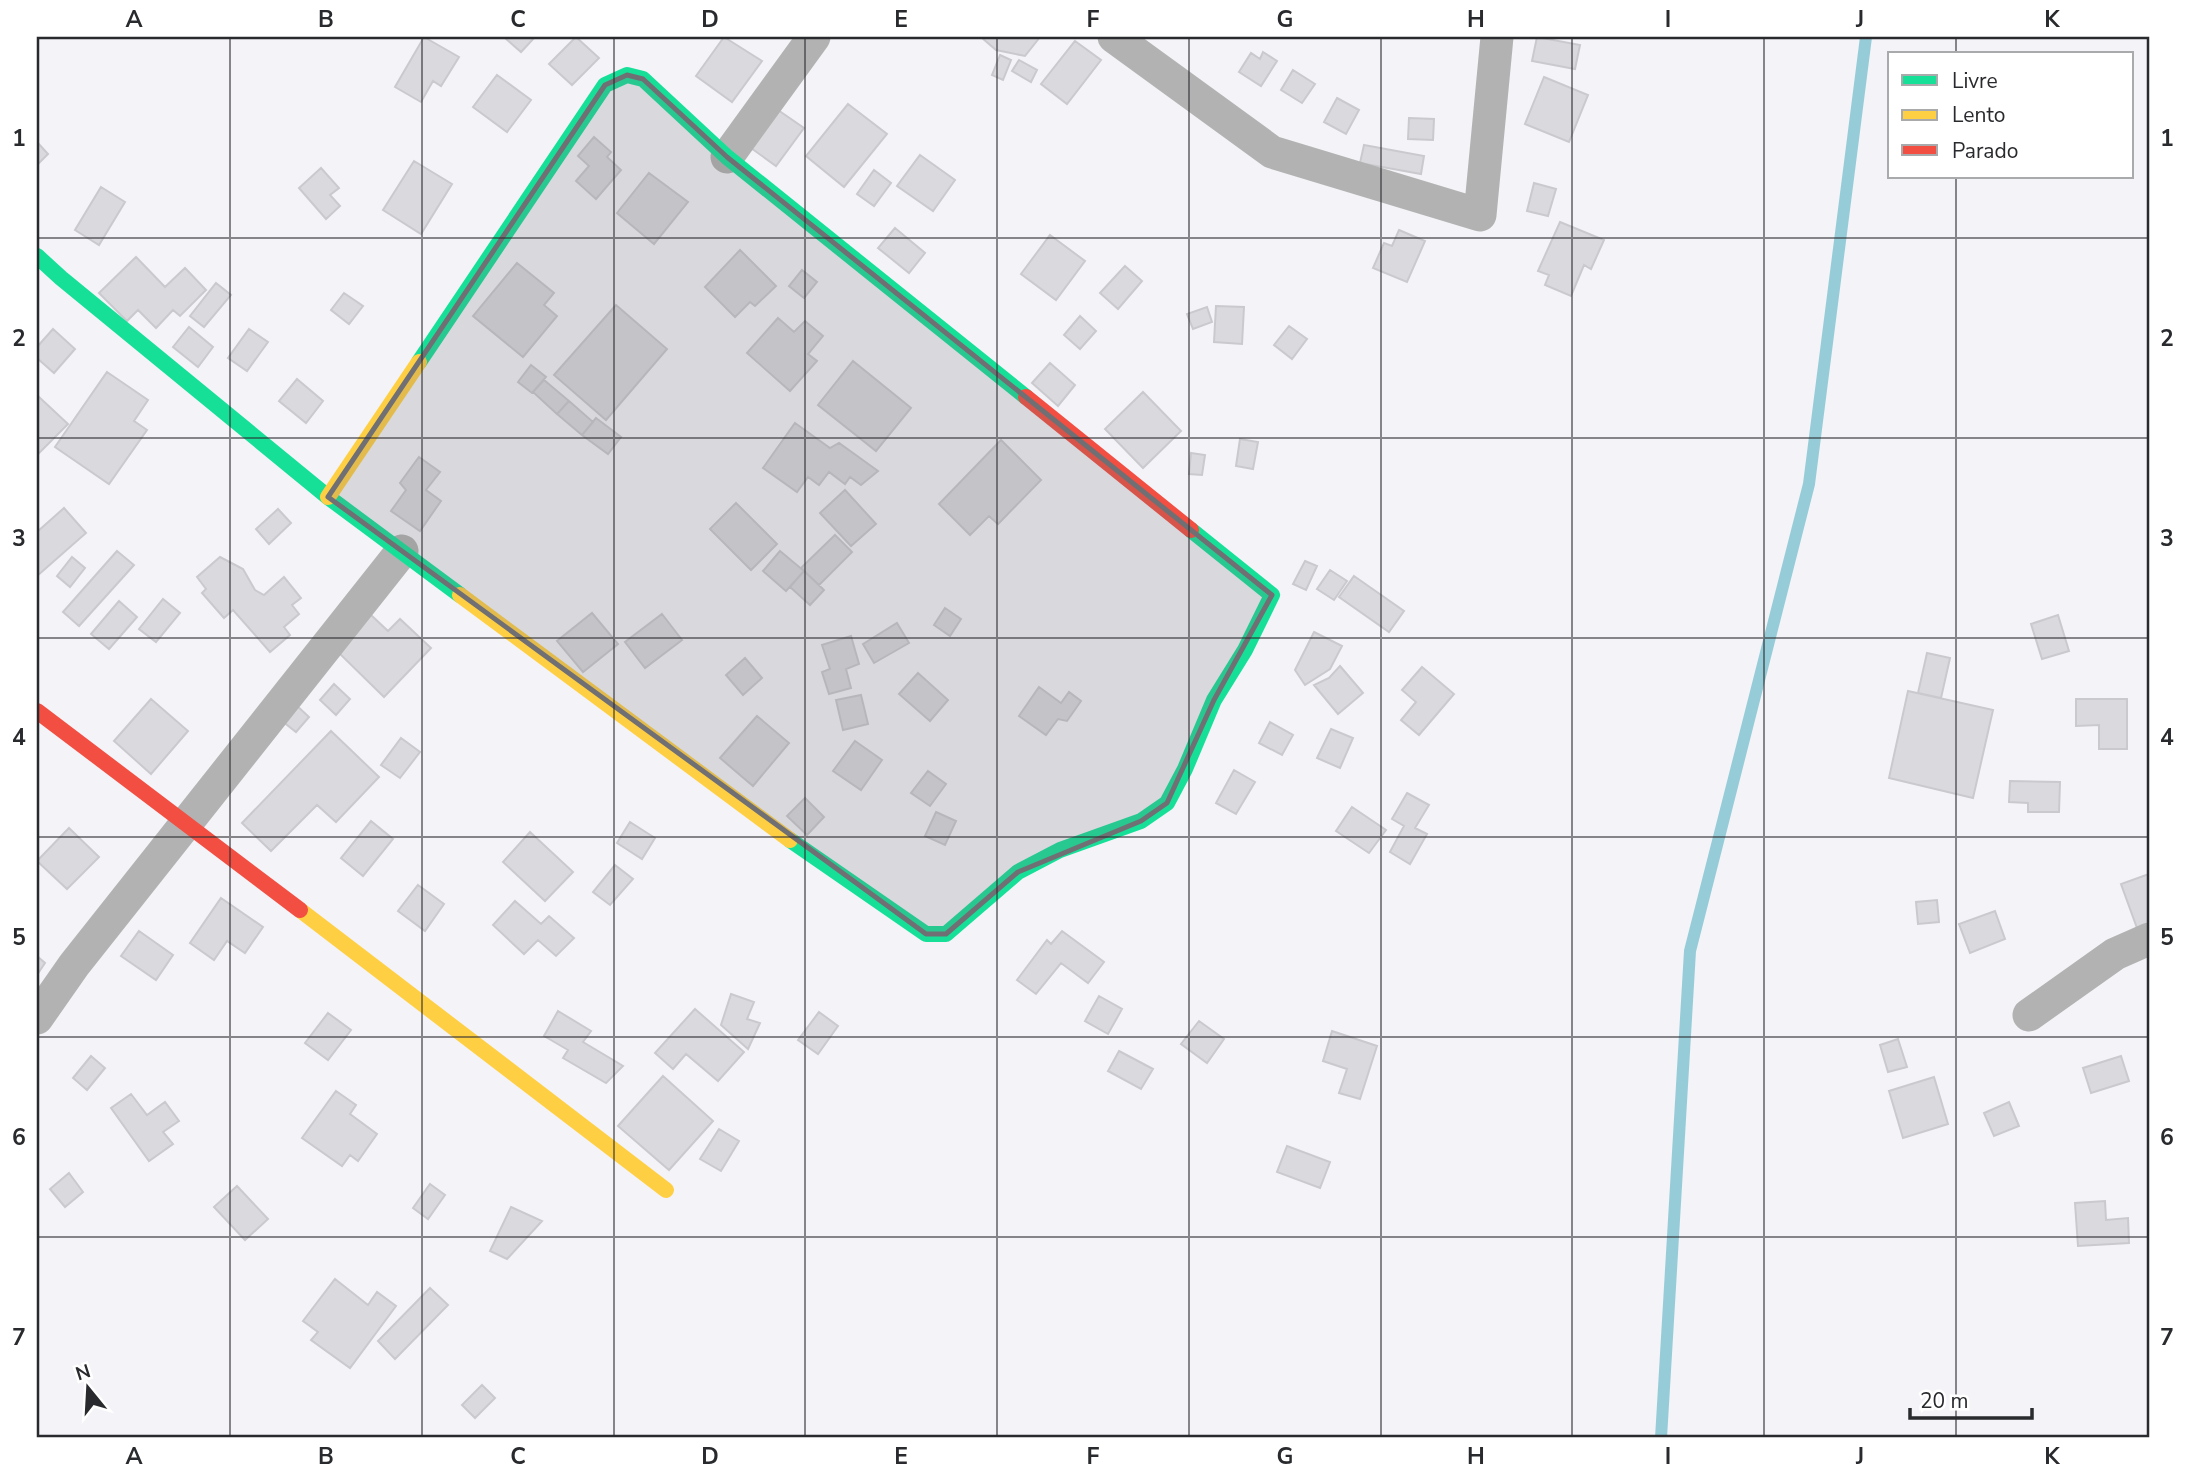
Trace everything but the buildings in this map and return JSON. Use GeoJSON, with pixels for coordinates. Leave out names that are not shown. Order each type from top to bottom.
{"type":"FeatureCollection","features":[{"type":"Feature","properties":{"kind":"street"},"geometry":{"type":"LineString","coordinates":[[727,157],[814,37]]}},
{"type":"Feature","properties":{"kind":"street"},"geometry":{"type":"LineString","coordinates":[[1114,37],[1272,152],[1480,215],[1497,37]]}},
{"type":"Feature","properties":{"kind":"street"},"geometry":{"type":"LineString","coordinates":[[37,256],[328,497],[802,849],[926,934],[946,934],[1018,872],[1060,850],[1141,821],[1167,803],[1185,769],[1214,700],[1245,650],[1272,595],[727,157],[643,79],[627,75],[605,85],[328,497]]}},
{"type":"Feature","properties":{"kind":"street"},"geometry":{"type":"LineString","coordinates":[[37,1018],[74,965],[402,551]]}},
{"type":"Feature","properties":{"kind":"street"},"geometry":{"type":"LineString","coordinates":[[37,711],[666,1190]]}},
{"type":"Feature","properties":{"kind":"street"},"geometry":{"type":"LineString","coordinates":[[2029,1015],[2115,954],[2149,939]]}},
{"type":"Feature","properties":{"kind":"highlighted area"},"geometry":{"type":"Polygon","coordinates":[[[627,75],[643,79],[727,157],[1272,595],[1214,700],[1167,803],[1141,821],[1018,872],[946,934],[926,934],[328,497],[605,85],[627,75]]]}},
{"type":"Feature","properties":{"kind":"waterway"},"geometry":{"type":"LineString","coordinates":[[1661,1438],[1690,951],[1809,484],[1866,37]]}},
{"type":"Feature","properties":{"kind":"traffic: fast"},"geometry":{"type":"LineString","coordinates":[[419,362],[605,85],[627,75],[643,79],[727,157],[1026,397]]}},
{"type":"Feature","properties":{"kind":"traffic: fast"},"geometry":{"type":"LineString","coordinates":[[37,256],[328,497],[460,595]]}},
{"type":"Feature","properties":{"kind":"traffic: fast"},"geometry":{"type":"LineString","coordinates":[[790,840],[926,934],[946,934],[1018,872],[1060,850],[1141,821],[1167,803],[1185,769],[1214,700],[1245,650],[1272,595],[1191,530]]}},
{"type":"Feature","properties":{"kind":"traffic: slow"},"geometry":{"type":"LineString","coordinates":[[328,497],[419,362]]}},
{"type":"Feature","properties":{"kind":"traffic: slow"},"geometry":{"type":"LineString","coordinates":[[460,595],[790,840]]}},
{"type":"Feature","properties":{"kind":"traffic: slow"},"geometry":{"type":"LineString","coordinates":[[300,910],[666,1190]]}},
{"type":"Feature","properties":{"kind":"traffic: jam"},"geometry":{"type":"LineString","coordinates":[[1026,397],[1191,530]]}},
{"type":"Feature","properties":{"kind":"traffic: jam"},"geometry":{"type":"LineString","coordinates":[[37,711],[300,910]]}}]}
